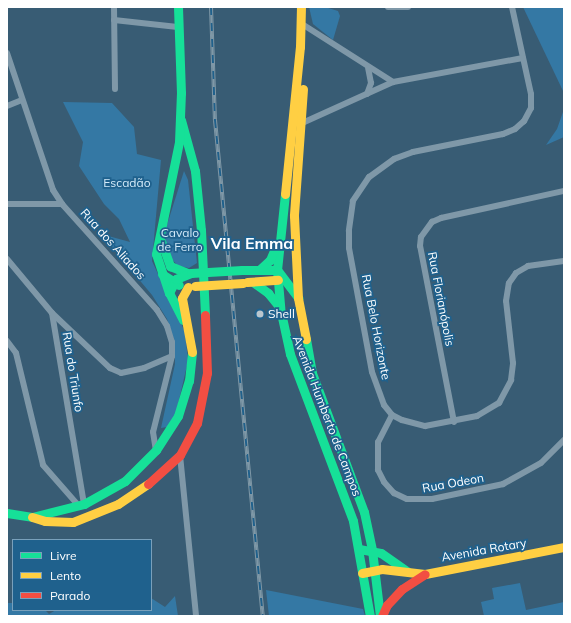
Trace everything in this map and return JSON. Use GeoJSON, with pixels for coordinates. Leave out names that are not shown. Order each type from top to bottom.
{"type":"FeatureCollection","features":[{"type":"Feature","properties":{"kind":"main road"},"geometry":{"type":"LineString","coordinates":[[178,7],[181,120],[176,168],[156,254],[169,294],[190,336]]}},
{"type":"Feature","properties":{"kind":"main road","name":"Avenida Humberto de Campos"},"geometry":{"type":"LineString","coordinates":[[301,7],[304,25]]}},
{"type":"Feature","properties":{"kind":"main road","name":"Avenida Humberto de Campos"},"geometry":{"type":"LineString","coordinates":[[306,7],[296,126],[280,238],[280,308],[284,334],[347,503],[360,549],[362,573],[370,616]]}},
{"type":"Feature","properties":{"kind":"main road"},"geometry":{"type":"LineString","coordinates":[[7,512],[60,523],[73,522],[95,515],[147,485],[180,455],[197,423],[203,403],[207,352],[195,170],[181,120]]}},
{"type":"Feature","properties":{"kind":"main road","name":"Avenida Humberto de Campos"},"geometry":{"type":"LineString","coordinates":[[296,126],[295,261],[298,298],[306,346],[322,401],[364,512],[372,550],[373,571],[381,616]]}},
{"type":"Feature","properties":{"kind":"main road"},"geometry":{"type":"LineString","coordinates":[[161,236],[163,253],[170,266],[189,273],[259,270],[279,275],[298,298]]}},
{"type":"Feature","properties":{"kind":"main road"},"geometry":{"type":"LineString","coordinates":[[259,270],[270,260],[280,238]]}},
{"type":"Feature","properties":{"kind":"main road"},"geometry":{"type":"LineString","coordinates":[[162,274],[173,283],[191,286],[248,282],[279,275],[295,261]]}},
{"type":"Feature","properties":{"kind":"main road"},"geometry":{"type":"LineString","coordinates":[[169,294],[173,283],[189,273]]}},
{"type":"Feature","properties":{"kind":"main road"},"geometry":{"type":"LineString","coordinates":[[248,282],[268,292],[280,308]]}},
{"type":"Feature","properties":{"kind":"main road"},"geometry":{"type":"LineString","coordinates":[[32,517],[81,505],[126,481],[156,450],[178,416],[184,400],[191,368],[190,336],[182,298],[191,286]]}},
{"type":"Feature","properties":{"kind":"main road"},"geometry":{"type":"LineString","coordinates":[[284,334],[291,347],[297,349],[306,346]]}},
{"type":"Feature","properties":{"kind":"main road","name":"Avenida Rotary"},"geometry":{"type":"LineString","coordinates":[[362,573],[373,571],[425,574],[564,547]]}},
{"type":"Feature","properties":{"kind":"main road","name":"Avenida Rotary"},"geometry":{"type":"LineString","coordinates":[[360,549],[372,550],[381,553],[408,572]]}},
{"type":"Feature","properties":{"kind":"main road"},"geometry":{"type":"LineString","coordinates":[[381,616],[387,605],[402,589],[425,574]]}},
{"type":"Feature","properties":{"kind":"street"},"geometry":{"type":"LineString","coordinates":[[114,7],[114,89]]}},
{"type":"Feature","properties":{"kind":"street"},"geometry":{"type":"LineString","coordinates":[[388,7],[408,7]]}},
{"type":"Feature","properties":{"kind":"street","name":"Rua Belo Horizonte"},"geometry":{"type":"LineString","coordinates":[[392,415],[377,392],[372,372],[350,248],[349,231],[353,201],[369,177],[394,158],[413,152],[503,134],[515,129],[524,121],[531,108],[531,94],[512,7]]}},
{"type":"Feature","properties":{"kind":"street"},"geometry":{"type":"LineString","coordinates":[[114,20],[178,27]]}},
{"type":"Feature","properties":{"kind":"street"},"geometry":{"type":"LineString","coordinates":[[304,25],[368,68],[393,82]]}},
{"type":"Feature","properties":{"kind":"street","name":"Rua dos Aliados"},"geometry":{"type":"LineString","coordinates":[[7,53],[46,175],[62,204],[157,310],[167,326],[172,342],[172,356],[153,432],[156,450]]}},
{"type":"Feature","properties":{"kind":"street"},"geometry":{"type":"LineString","coordinates":[[296,126],[393,82],[523,58]]}},
{"type":"Feature","properties":{"kind":"street"},"geometry":{"type":"LineString","coordinates":[[367,94],[371,83],[368,68]]}},
{"type":"Feature","properties":{"kind":"street"},"geometry":{"type":"LineString","coordinates":[[7,106],[22,100]]}},
{"type":"Feature","properties":{"kind":"street","name":"Rua Florianópolis"},"geometry":{"type":"LineString","coordinates":[[454,422],[420,246],[421,238],[432,222],[442,218],[564,190]]}},
{"type":"Feature","properties":{"kind":"street"},"geometry":{"type":"LineString","coordinates":[[7,204],[62,204]]}},
{"type":"Feature","properties":{"kind":"street"},"geometry":{"type":"LineString","coordinates":[[7,259],[52,313],[110,368],[121,373],[144,368],[172,356]]}},
{"type":"Feature","properties":{"kind":"street"},"geometry":{"type":"LineString","coordinates":[[392,415],[425,426],[454,422],[490,410],[506,392],[513,363],[506,301],[509,283],[516,273],[528,266],[564,261]]}},
{"type":"Feature","properties":{"kind":"street","name":"Rua do Triunfo"},"geometry":{"type":"LineString","coordinates":[[52,313],[81,505]]}},
{"type":"Feature","properties":{"kind":"street"},"geometry":{"type":"LineString","coordinates":[[7,341],[16,353],[38,454],[43,465],[81,505]]}},
{"type":"Feature","properties":{"kind":"street","name":"Rua Odeon"},"geometry":{"type":"LineString","coordinates":[[392,415],[378,442],[378,470],[389,488],[408,499],[432,499],[502,484],[541,463],[564,440]]}},
{"type":"Feature","properties":{"kind":"street"},"geometry":{"type":"LineString","coordinates":[[180,455],[196,616]]}},
{"type":"Feature","properties":{"kind":"green space"},"geometry":{"type":"Polygon","coordinates":[[[309,7],[325,7],[338,11],[340,16],[333,40],[313,24],[309,7]]]}},
{"type":"Feature","properties":{"kind":"green space"},"geometry":{"type":"Polygon","coordinates":[[[523,7],[564,7],[564,93],[523,7]]]}},
{"type":"Feature","properties":{"kind":"green space","name":"Escadão"},"geometry":{"type":"Polygon","coordinates":[[[63,102],[112,103],[134,127],[137,154],[161,160],[152,261],[185,332],[188,361],[176,413],[167,427],[161,428],[175,364],[175,343],[167,319],[152,295],[101,234],[130,242],[119,219],[104,204],[79,166],[83,142],[63,102]]]}},
{"type":"Feature","properties":{"kind":"green space"},"geometry":{"type":"Polygon","coordinates":[[[564,109],[564,137],[546,145],[557,129],[564,109]]]}},
{"type":"Feature","properties":{"kind":"green space","name":"Cavalo de Ferro"},"geometry":{"type":"Polygon","coordinates":[[[184,171],[188,180],[197,263],[189,268],[178,266],[169,256],[165,241],[166,228],[184,171]]]}},
{"type":"Feature","properties":{"kind":"green space"},"geometry":{"type":"Polygon","coordinates":[[[520,583],[526,610],[564,602],[564,616],[484,616],[481,602],[494,599],[492,588],[520,583]]]}},
{"type":"Feature","properties":{"kind":"green space"},"geometry":{"type":"Polygon","coordinates":[[[266,590],[363,609],[365,616],[269,616],[266,590]]]}},
{"type":"Feature","properties":{"kind":"green space"},"geometry":{"type":"Polygon","coordinates":[[[175,596],[178,616],[7,616],[7,603],[12,603],[12,611],[46,611],[49,614],[54,611],[152,611],[152,599],[165,607],[175,596]]]}},
{"type":"Feature","properties":{"kind":"railway"},"geometry":{"type":"LineString","coordinates":[[211,7],[215,120],[263,616]]}},
{"type":"Feature","properties":{"kind":"traffic: fast"},"geometry":{"type":"LineString","coordinates":[[169,293],[156,254],[179,142],[181,93],[178,7]]}},
{"type":"Feature","properties":{"kind":"traffic: fast"},"geometry":{"type":"LineString","coordinates":[[181,120],[195,171],[201,230],[205,315]]}},
{"type":"Feature","properties":{"kind":"traffic: fast"},"geometry":{"type":"LineString","coordinates":[[285,194],[277,270],[280,308],[290,354],[353,521],[370,616]]}},
{"type":"Feature","properties":{"kind":"traffic: fast"},"geometry":{"type":"LineString","coordinates":[[161,241],[170,266],[187,273]]}},
{"type":"Feature","properties":{"kind":"traffic: fast"},"geometry":{"type":"LineString","coordinates":[[259,270],[270,260],[276,246]]}},
{"type":"Feature","properties":{"kind":"traffic: fast"},"geometry":{"type":"LineString","coordinates":[[242,270],[277,270]]}},
{"type":"Feature","properties":{"kind":"traffic: fast"},"geometry":{"type":"LineString","coordinates":[[191,273],[242,270]]}},
{"type":"Feature","properties":{"kind":"traffic: fast"},"geometry":{"type":"LineString","coordinates":[[278,271],[298,298]]}},
{"type":"Feature","properties":{"kind":"traffic: fast"},"geometry":{"type":"LineString","coordinates":[[183,320],[169,293],[176,279],[191,273]]}},
{"type":"Feature","properties":{"kind":"traffic: fast"},"geometry":{"type":"LineString","coordinates":[[162,274],[179,285]]}},
{"type":"Feature","properties":{"kind":"traffic: fast"},"geometry":{"type":"LineString","coordinates":[[253,282],[268,293],[280,308]]}},
{"type":"Feature","properties":{"kind":"traffic: fast"},"geometry":{"type":"LineString","coordinates":[[306,339],[312,373],[364,512],[372,550],[380,616]]}},
{"type":"Feature","properties":{"kind":"traffic: fast"},"geometry":{"type":"LineString","coordinates":[[7,513],[32,517],[84,504],[125,481],[156,450],[178,416],[189,381],[192,352]]}},
{"type":"Feature","properties":{"kind":"traffic: fast"},"geometry":{"type":"LineString","coordinates":[[359,549],[381,553],[408,572]]}},
{"type":"Feature","properties":{"kind":"traffic: slow"},"geometry":{"type":"LineString","coordinates":[[285,194],[300,47],[301,7]]}},
{"type":"Feature","properties":{"kind":"traffic: slow"},"geometry":{"type":"LineString","coordinates":[[303,89],[294,216],[298,298],[306,339]]}},
{"type":"Feature","properties":{"kind":"traffic: slow"},"geometry":{"type":"LineString","coordinates":[[247,282],[278,280]]}},
{"type":"Feature","properties":{"kind":"traffic: slow"},"geometry":{"type":"LineString","coordinates":[[195,286],[243,283]]}},
{"type":"Feature","properties":{"kind":"traffic: slow"},"geometry":{"type":"LineString","coordinates":[[188,287],[182,298],[192,352]]}},
{"type":"Feature","properties":{"kind":"traffic: slow"},"geometry":{"type":"LineString","coordinates":[[32,517],[45,521],[73,522],[118,504],[148,484]]}},
{"type":"Feature","properties":{"kind":"traffic: slow"},"geometry":{"type":"LineString","coordinates":[[362,573],[382,569],[425,574],[564,547]]}},
{"type":"Feature","properties":{"kind":"traffic: jam"},"geometry":{"type":"LineString","coordinates":[[148,484],[180,455],[197,423],[207,373],[205,315]]}},
{"type":"Feature","properties":{"kind":"traffic: jam"},"geometry":{"type":"LineString","coordinates":[[382,616],[387,605],[402,589],[425,574]]}},
{"type":"Feature","properties":{"kind":"place","name":"Shell"},"geometry":{"type":"Point","coordinates":[260,314]}},
{"type":"Feature","properties":{"kind":"district","name":"Vila Emma"},"geometry":{"type":"Point","coordinates":[252,243]}}]}
